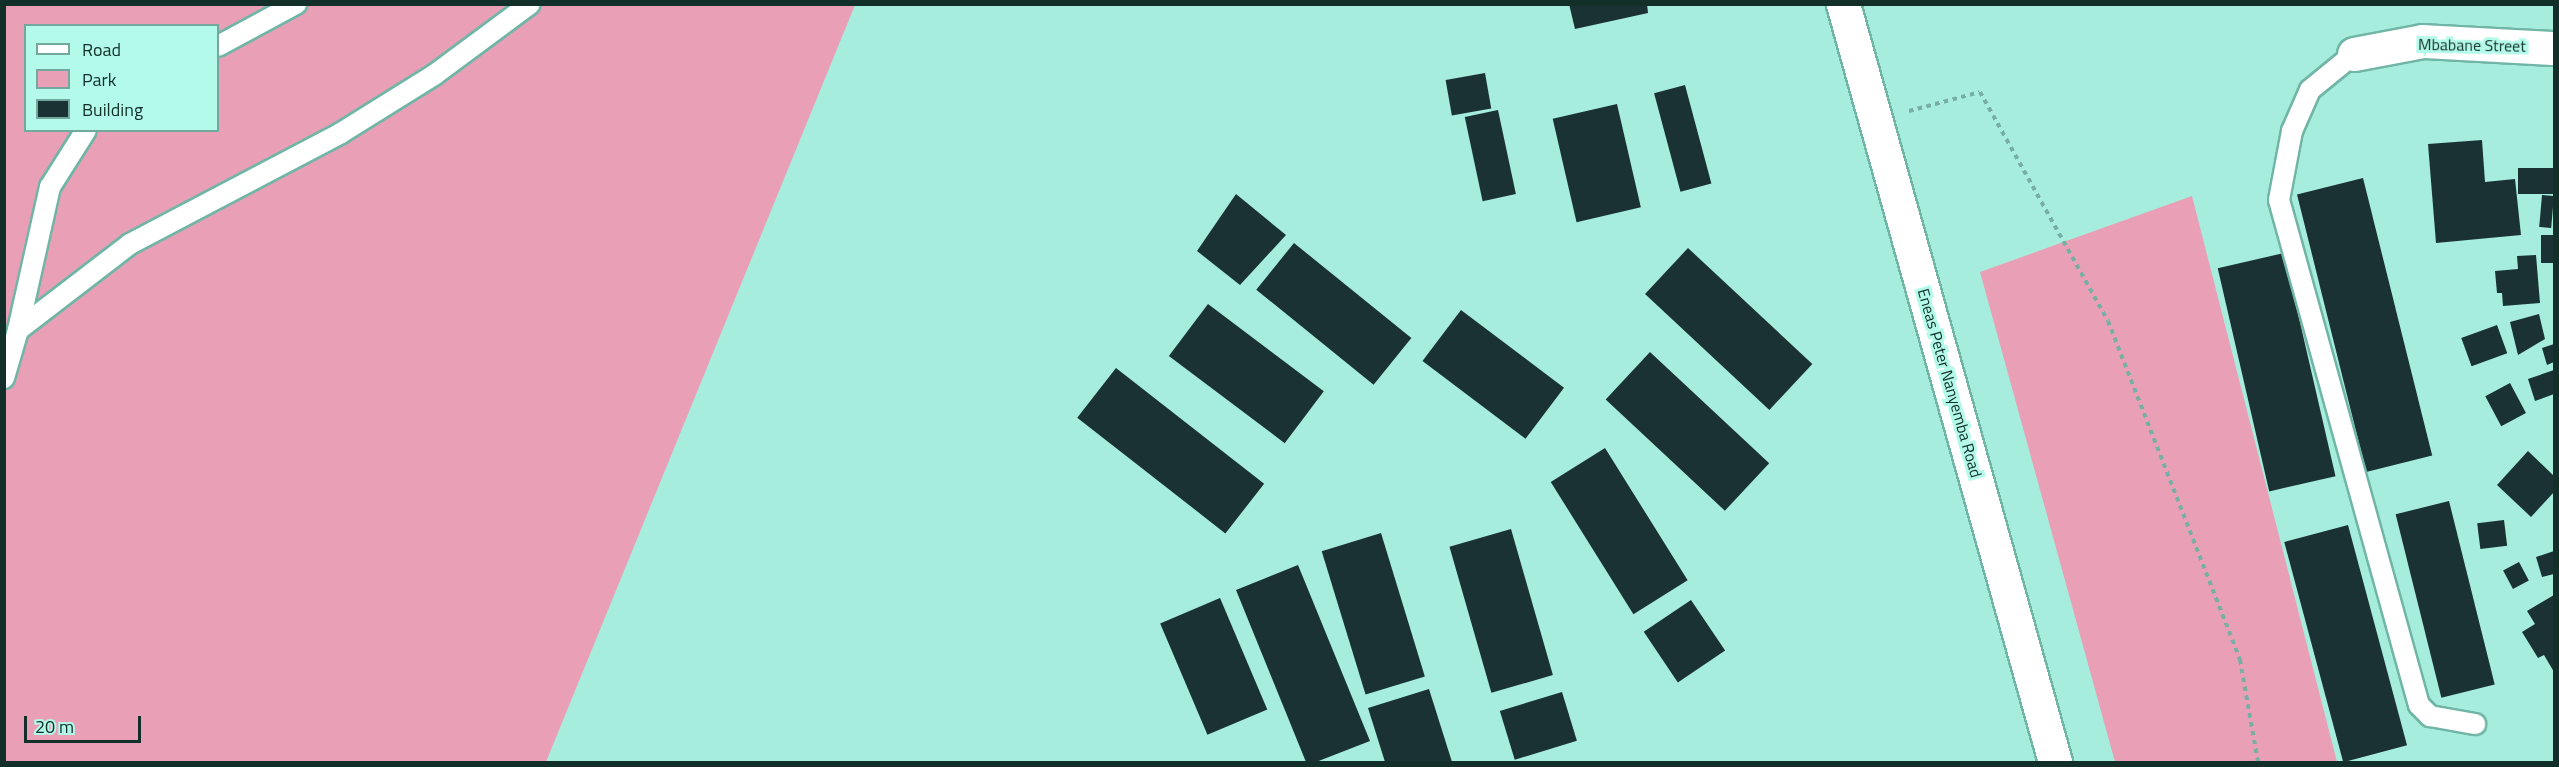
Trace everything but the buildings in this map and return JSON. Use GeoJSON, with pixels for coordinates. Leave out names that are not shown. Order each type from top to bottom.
{"type":"FeatureCollection","features":[{"type":"Feature","properties":{"kind":"main road","name":"Eneas Peter Nanyemba Road"},"geometry":{"type":"LineString","coordinates":[[1843,4],[2055,762]]}},
{"type":"Feature","properties":{"kind":"main road","name":"Mbabane Street"},"geometry":{"type":"LineString","coordinates":[[2354,54],[2423,41],[2554,48]]}},
{"type":"Feature","properties":{"kind":"lane"},"geometry":{"type":"LineString","coordinates":[[219,45],[296,4]]}},
{"type":"Feature","properties":{"kind":"lane"},"geometry":{"type":"LineString","coordinates":[[18,330],[129,244],[341,133],[434,75],[530,4]]}},
{"type":"Feature","properties":{"kind":"lane"},"geometry":{"type":"LineString","coordinates":[[2354,54],[2310,90],[2292,131],[2279,200],[2419,705],[2430,716],[2475,724]]}},
{"type":"Feature","properties":{"kind":"lane"},"geometry":{"type":"LineString","coordinates":[[4,378],[18,330],[50,187],[85,132]]}},
{"type":"Feature","properties":{"kind":"path"},"geometry":{"type":"LineString","coordinates":[[1876,120],[1980,92],[2108,321],[2240,660],[2258,762]]}},
{"type":"Feature","properties":{"kind":"green space"},"geometry":{"type":"Polygon","coordinates":[[[4,5],[855,5],[546,762],[5,762],[4,5]]]}},
{"type":"Feature","properties":{"kind":"green space"},"geometry":{"type":"Polygon","coordinates":[[[2192,196],[2337,762],[2115,762],[1980,272],[2192,196]]]}}]}
